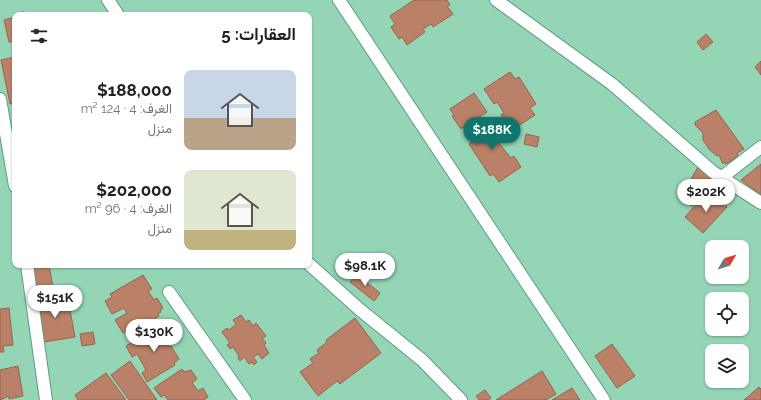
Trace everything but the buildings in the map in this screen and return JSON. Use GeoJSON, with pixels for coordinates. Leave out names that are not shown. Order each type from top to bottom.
{"type":"FeatureCollection","features":[{"type":"Feature","properties":{"kind":"street"},"geometry":{"type":"LineString","coordinates":[[108,0],[116,12]]}},
{"type":"Feature","properties":{"kind":"street"},"geometry":{"type":"LineString","coordinates":[[339,0],[604,400]]}},
{"type":"Feature","properties":{"kind":"street"},"geometry":{"type":"LineString","coordinates":[[496,0],[595,72],[712,172],[761,203]]}},
{"type":"Feature","properties":{"kind":"street"},"geometry":{"type":"LineString","coordinates":[[0,99],[12,169]]}},
{"type":"Feature","properties":{"kind":"street"},"geometry":{"type":"LineString","coordinates":[[721,178],[761,147]]}},
{"type":"Feature","properties":{"kind":"street"},"geometry":{"type":"LineString","coordinates":[[312,267],[359,309],[422,360],[461,400]]}},
{"type":"Feature","properties":{"kind":"street"},"geometry":{"type":"LineString","coordinates":[[27,268],[46,400]]}},
{"type":"Feature","properties":{"kind":"street"},"geometry":{"type":"LineString","coordinates":[[169,292],[245,400]]}}]}
